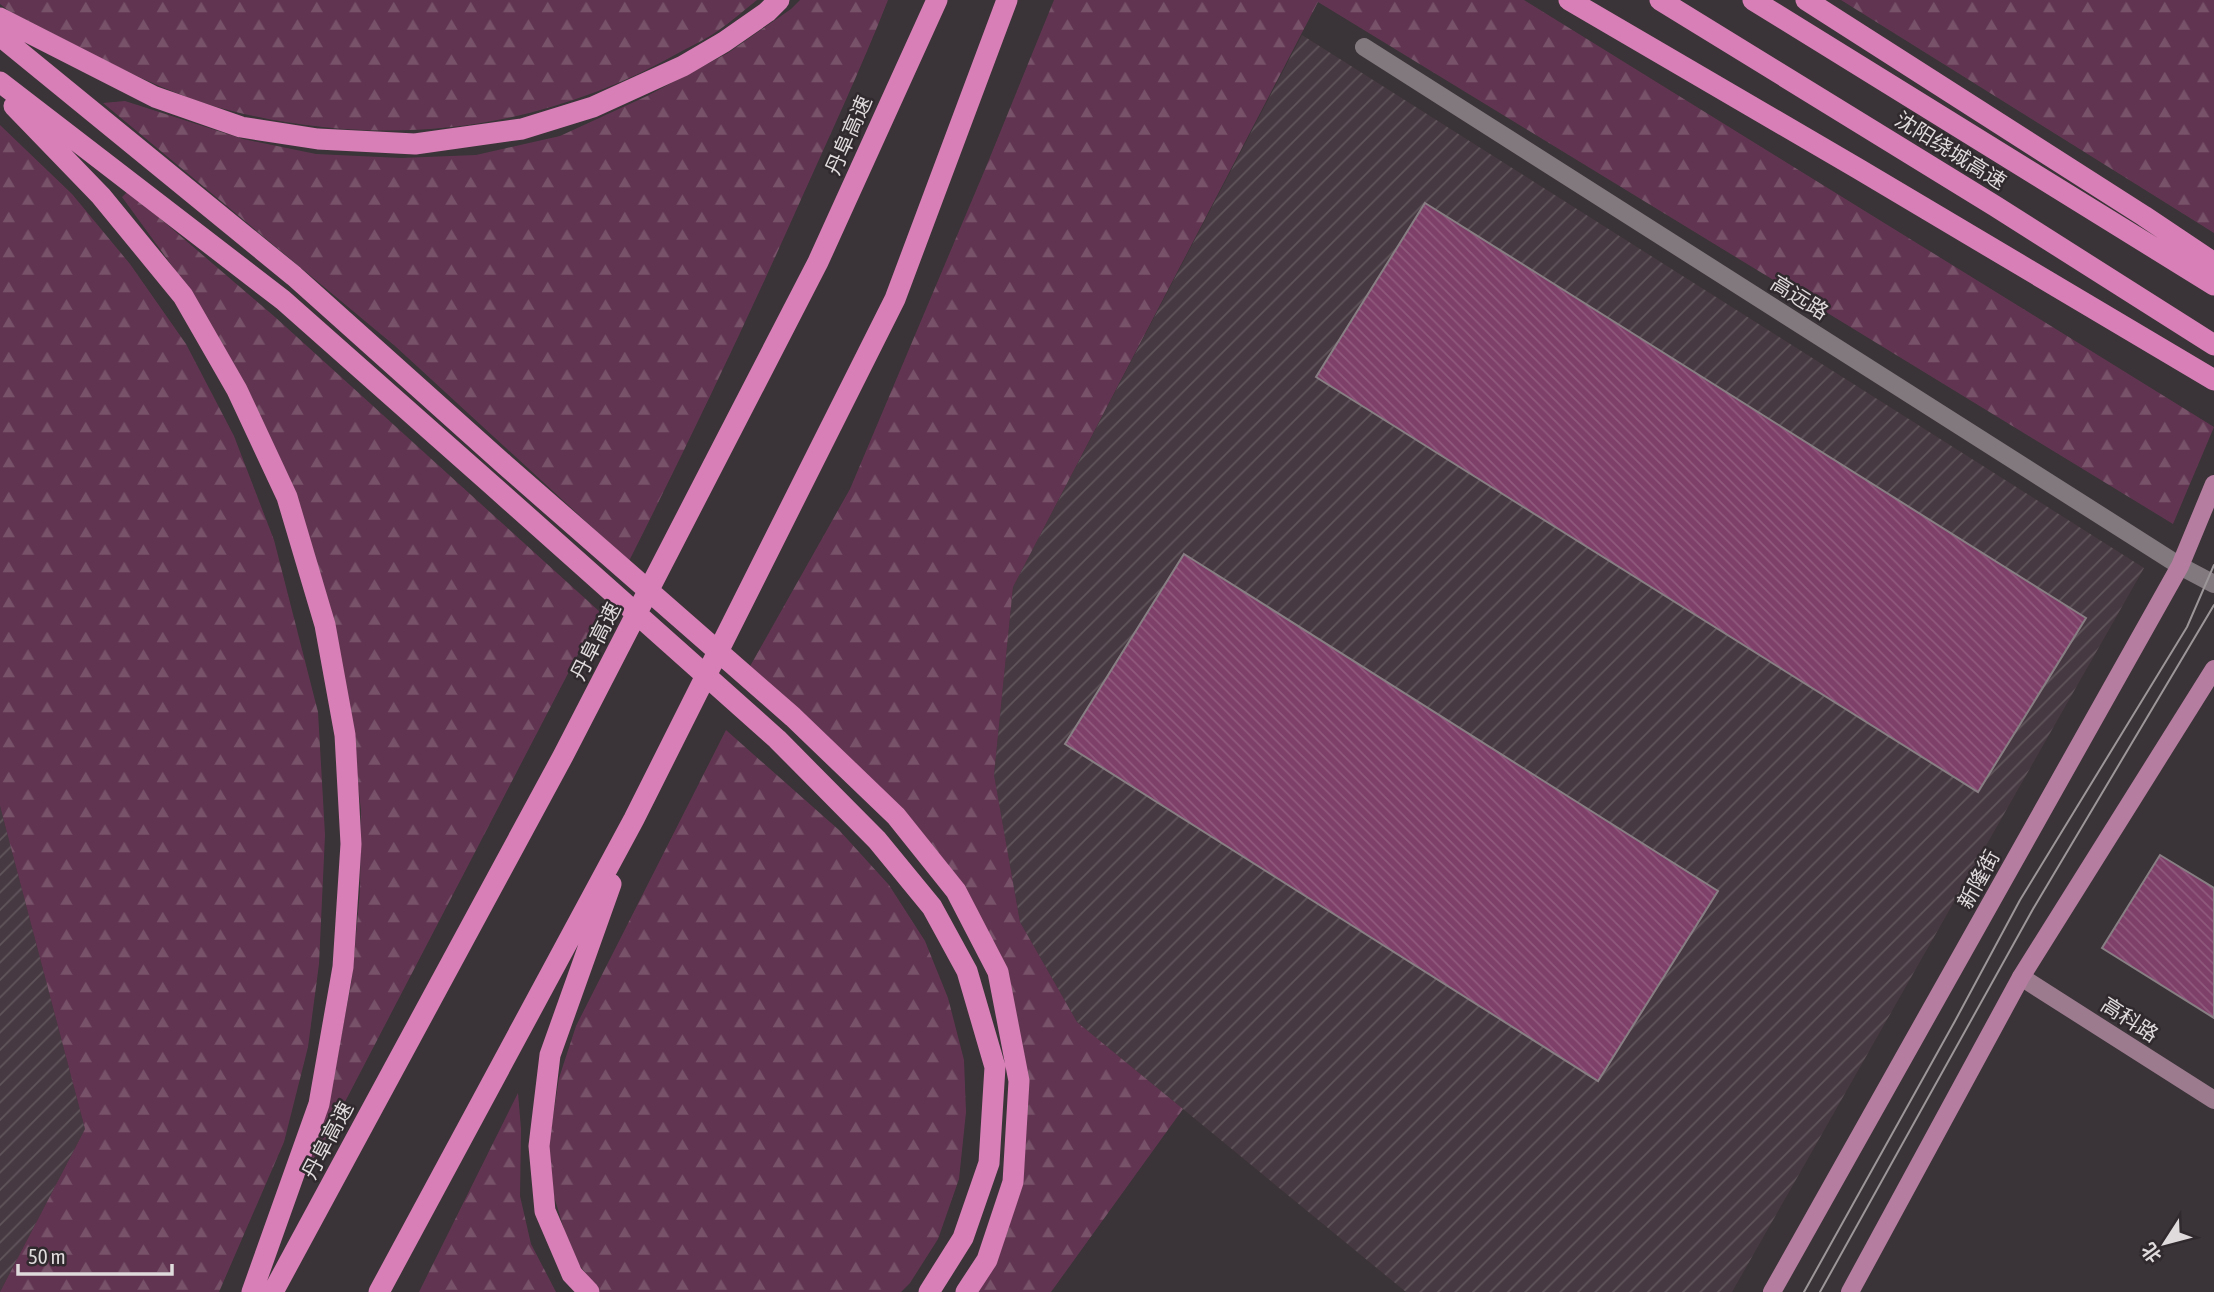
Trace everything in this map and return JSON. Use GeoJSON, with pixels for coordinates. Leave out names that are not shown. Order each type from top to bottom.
{"type":"FeatureCollection","features":[{"type":"Feature","properties":{"kind":"highway"},"geometry":{"type":"LineString","coordinates":[[0,19],[155,97],[241,127],[318,139],[415,144],[522,130],[593,107],[683,66],[724,42],[779,0]]}},
{"type":"Feature","properties":{"kind":"highway","name":"丹阜高速"},"geometry":{"type":"LineString","coordinates":[[272,1292],[556,768],[811,274],[937,0]]}},
{"type":"Feature","properties":{"kind":"highway"},"geometry":{"type":"LineString","coordinates":[[379,1292],[635,819],[895,299],[1007,0]]}},
{"type":"Feature","properties":{"kind":"highway"},"geometry":{"type":"LineString","coordinates":[[1569,0],[2214,380]]}},
{"type":"Feature","properties":{"kind":"highway","name":"沈阳绕城高速"},"geometry":{"type":"LineString","coordinates":[[1660,0],[1995,206],[2214,345]]}},
{"type":"Feature","properties":{"kind":"highway"},"geometry":{"type":"LineString","coordinates":[[1753,0],[2214,285]]}},
{"type":"Feature","properties":{"kind":"highway"},"geometry":{"type":"LineString","coordinates":[[1805,0],[2133,208],[2214,264]]}},
{"type":"Feature","properties":{"kind":"highway"},"geometry":{"type":"LineString","coordinates":[[0,36],[294,276],[793,717],[896,816],[956,891],[998,972],[1019,1082],[1013,1182],[987,1259],[966,1292]]}},
{"type":"Feature","properties":{"kind":"highway"},"geometry":{"type":"LineString","coordinates":[[0,82],[283,300],[492,485],[777,739],[877,841],[932,907],[967,971],[995,1067],[989,1163],[963,1238],[929,1292]]}},
{"type":"Feature","properties":{"kind":"highway"},"geometry":{"type":"LineString","coordinates":[[0,93],[101,197],[183,296],[237,390],[287,497],[325,625],[345,735],[351,844],[343,967],[319,1104],[252,1292]]}},
{"type":"Feature","properties":{"kind":"highway"},"geometry":{"type":"LineString","coordinates":[[589,1292],[572,1275],[545,1211],[539,1146],[550,1055],[635,819]]}},
{"type":"Feature","properties":{"kind":"main road","name":"新隆街"},"geometry":{"type":"LineString","coordinates":[[1772,1292],[2180,566],[2214,484]]}},
{"type":"Feature","properties":{"kind":"main road"},"geometry":{"type":"LineString","coordinates":[[1850,1292],[2021,977],[2214,669]]}},
{"type":"Feature","properties":{"kind":"street","name":"高远路"},"geometry":{"type":"LineString","coordinates":[[1364,47],[2180,566],[2214,584]]}},
{"type":"Feature","properties":{"kind":"street","name":"高科路"},"geometry":{"type":"LineString","coordinates":[[2021,977],[2214,1100]]}},
{"type":"Feature","properties":{"kind":"shaded area"},"geometry":{"type":"Polygon","coordinates":[[[1302,35],[2144,568],[1732,1292],[1406,1292],[1077,1022],[1020,922],[994,776],[1013,587],[1302,35]]]}},
{"type":"Feature","properties":{"kind":"shaded area"},"geometry":{"type":"Polygon","coordinates":[[[0,806],[85,1129],[0,1292],[0,806]]]}},
{"type":"Feature","properties":{"kind":"green space"},"geometry":{"type":"Polygon","coordinates":[[[0,0],[757,0],[724,27],[701,41],[629,78],[575,100],[463,126],[406,130],[348,129],[290,123],[203,103],[90,53],[9,11],[0,4],[0,0]]]}},
{"type":"Feature","properties":{"kind":"green space"},"geometry":{"type":"Polygon","coordinates":[[[800,0],[888,0],[847,98],[761,287],[629,561],[395,346],[103,103],[125,101],[243,139],[316,154],[401,158],[476,155],[560,136],[647,96],[728,53],[800,0]]]}},
{"type":"Feature","properties":{"kind":"green space"},"geometry":{"type":"Polygon","coordinates":[[[1054,0],[1524,0],[2214,427],[2173,524],[1318,2],[1013,587],[994,775],[1020,922],[1077,1022],[1183,1109],[1051,1292],[975,1292],[1024,1095],[965,893],[749,668],[850,489],[1054,0]]]}},
{"type":"Feature","properties":{"kind":"green space"},"geometry":{"type":"Polygon","coordinates":[[[1841,0],[2214,0],[2214,233],[1841,0]]]}},
{"type":"Feature","properties":{"kind":"green space"},"geometry":{"type":"Polygon","coordinates":[[[0,125],[72,194],[130,264],[186,344],[234,436],[274,540],[318,712],[325,835],[319,964],[308,1047],[284,1142],[219,1292],[0,1292],[85,1129],[0,806],[0,125]]]}},
{"type":"Feature","properties":{"kind":"green space"},"geometry":{"type":"Polygon","coordinates":[[[128,191],[275,317],[600,612],[306,1172],[336,1065],[352,979],[360,891],[361,810],[348,704],[241,377],[173,267],[122,197],[128,191]]]}},
{"type":"Feature","properties":{"kind":"green space"},"geometry":{"type":"Polygon","coordinates":[[[726,730],[839,830],[889,885],[925,941],[948,998],[964,1060],[966,1112],[959,1179],[938,1239],[910,1283],[901,1292],[600,1292],[572,1255],[552,1190],[548,1150],[559,1078],[576,1026],[726,730]]]}},
{"type":"Feature","properties":{"kind":"green space"},"geometry":{"type":"Polygon","coordinates":[[[518,1093],[521,1129],[520,1196],[531,1244],[556,1292],[419,1292],[518,1093]]]}},
{"type":"Feature","properties":{"kind":"building"},"geometry":{"type":"Polygon","coordinates":[[[1425,203],[2086,618],[1978,792],[1316,377],[1425,203]]]}},
{"type":"Feature","properties":{"kind":"building"},"geometry":{"type":"Polygon","coordinates":[[[1184,554],[1718,891],[1598,1081],[1065,744],[1184,554]]]}},
{"type":"Feature","properties":{"kind":"building"},"geometry":{"type":"Polygon","coordinates":[[[2160,855],[2214,888],[2214,1018],[2102,948],[2160,855]]]}},
{"type":"Feature","properties":{"kind":"tram line"},"geometry":{"type":"LineString","coordinates":[[1804,1292],[2020,900],[2187,627],[2214,565]]}},
{"type":"Feature","properties":{"kind":"tram line"},"geometry":{"type":"LineString","coordinates":[[1820,1292],[2033,909],[2214,605]]}}]}
